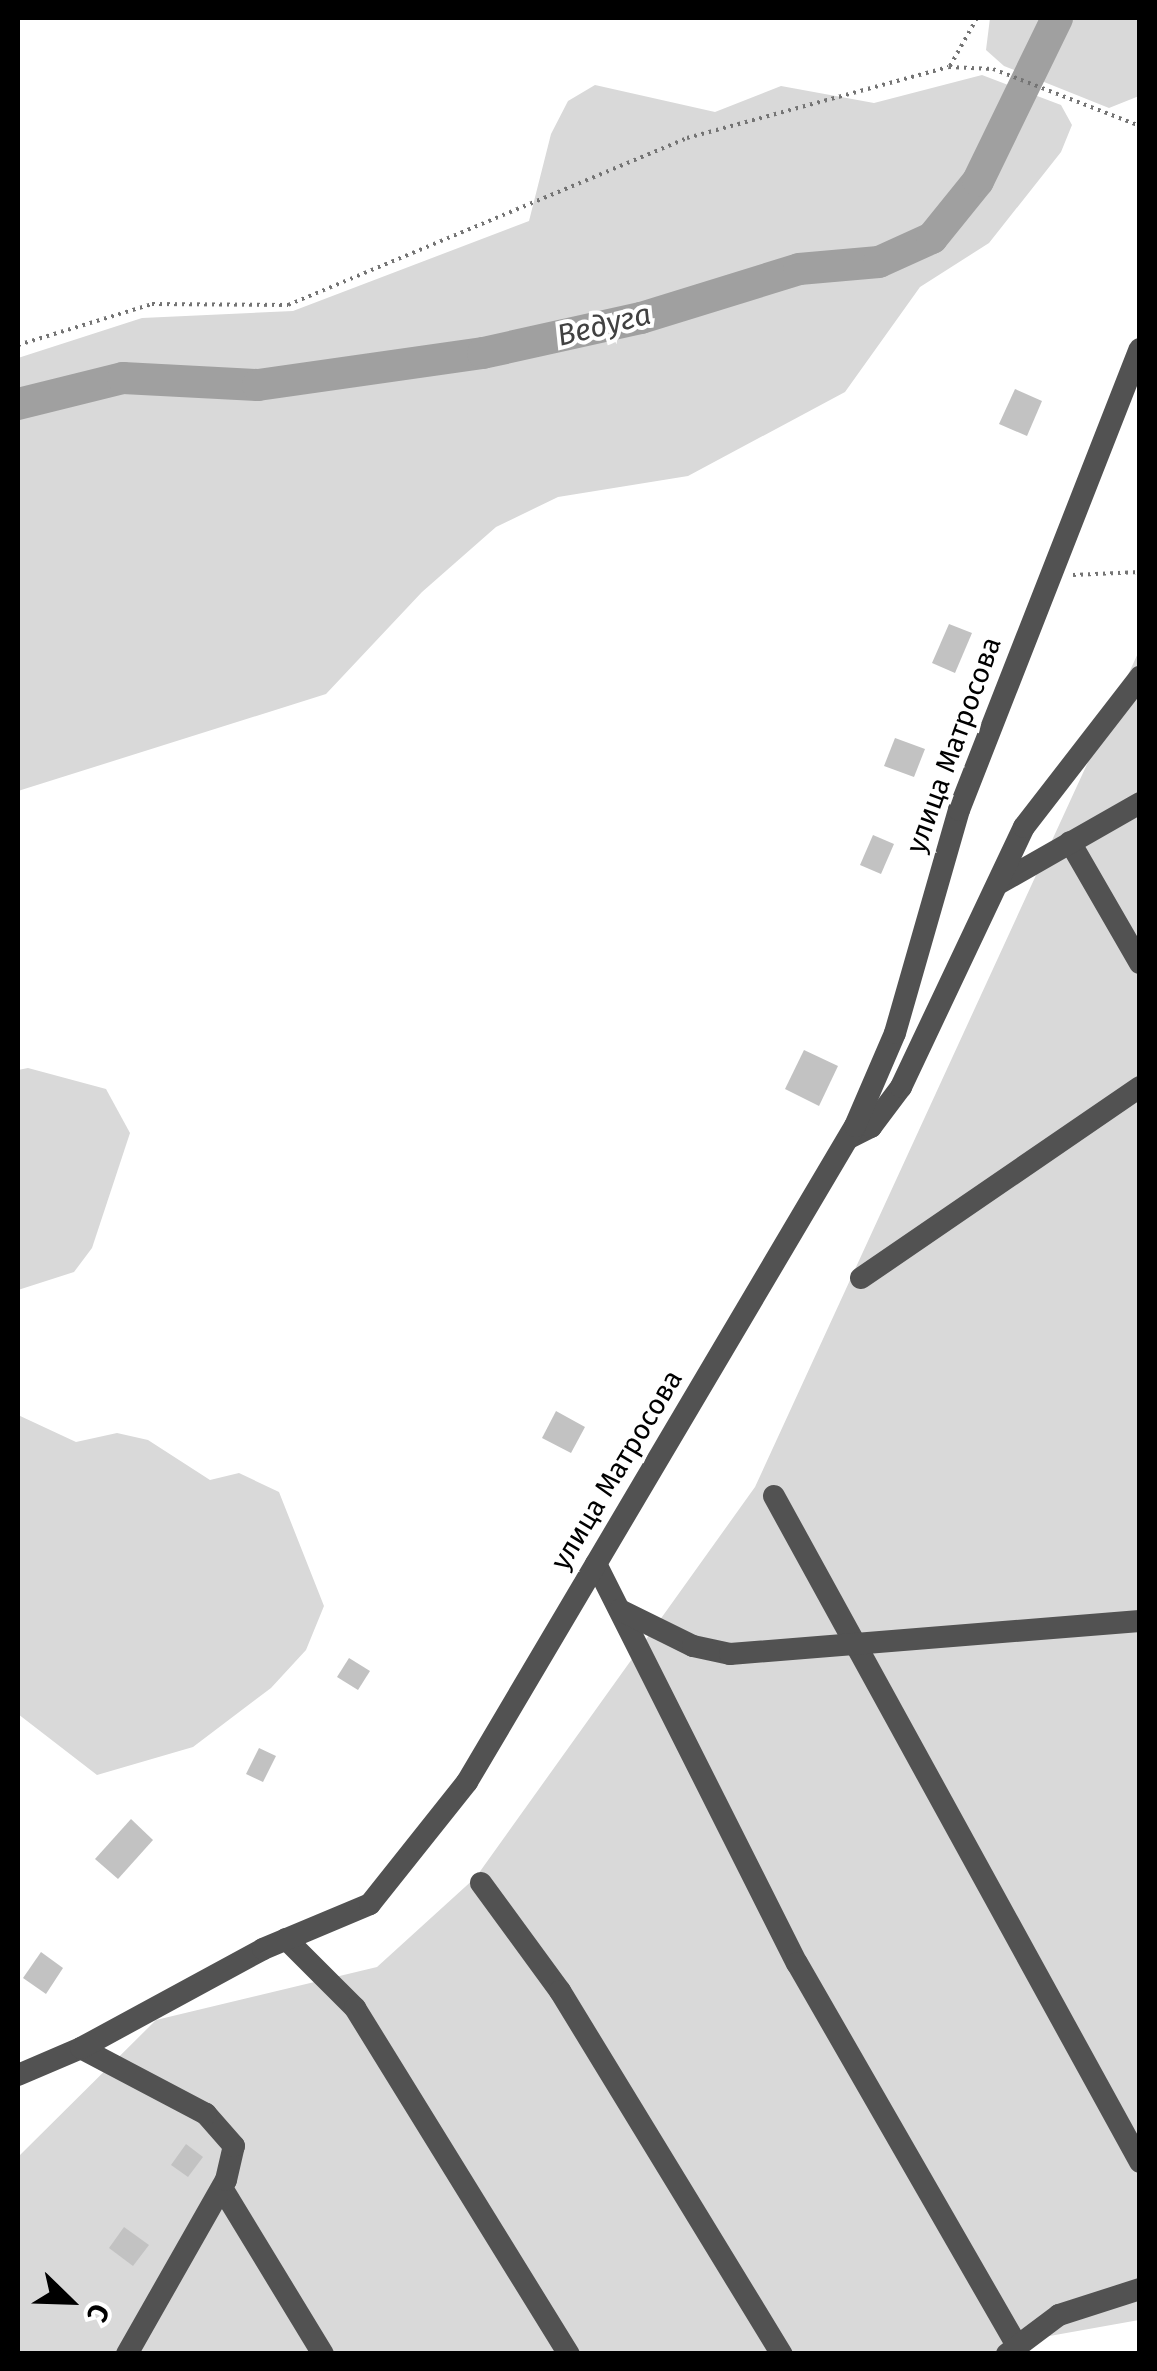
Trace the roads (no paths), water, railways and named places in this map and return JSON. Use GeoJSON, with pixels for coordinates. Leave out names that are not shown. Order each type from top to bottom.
{"type":"FeatureCollection","features":[{"type":"Feature","properties":{"kind":"street","name":"улица Матросова"},"geometry":{"type":"LineString","coordinates":[[18,2074],[81,2048],[286,1938],[370,1904],[393,1884],[467,1782],[849,1138],[895,1034],[959,810],[1140,349]]}},
{"type":"Feature","properties":{"kind":"street"},"geometry":{"type":"LineString","coordinates":[[849,1138],[871,1128],[901,1088],[1024,827],[1140,677]]}},
{"type":"Feature","properties":{"kind":"street"},"geometry":{"type":"LineString","coordinates":[[998,884],[1140,803]]}},
{"type":"Feature","properties":{"kind":"street"},"geometry":{"type":"LineString","coordinates":[[1070,842],[1140,963]]}},
{"type":"Feature","properties":{"kind":"street"},"geometry":{"type":"LineString","coordinates":[[861,1278],[1140,1087]]}},
{"type":"Feature","properties":{"kind":"street"},"geometry":{"type":"LineString","coordinates":[[774,1496],[1140,2162]]}},
{"type":"Feature","properties":{"kind":"street"},"geometry":{"type":"LineString","coordinates":[[596,1564],[797,1963],[1012,2349],[1059,2315],[1140,2289]]}},
{"type":"Feature","properties":{"kind":"street"},"geometry":{"type":"LineString","coordinates":[[620,1610],[679,1641],[730,1654],[1140,1621]]}},
{"type":"Feature","properties":{"kind":"street"},"geometry":{"type":"LineString","coordinates":[[482,1883],[560,1991],[782,2354]]}},
{"type":"Feature","properties":{"kind":"street"},"geometry":{"type":"LineString","coordinates":[[286,1938],[354,2008],[569,2354]]}},
{"type":"Feature","properties":{"kind":"street"},"geometry":{"type":"LineString","coordinates":[[81,2048],[138,2071],[227,2132],[234,2158],[222,2188],[128,2354]]}},
{"type":"Feature","properties":{"kind":"street"},"geometry":{"type":"LineString","coordinates":[[222,2188],[324,2354]]}},
{"type":"Feature","properties":{"kind":"waterway","name":"Ведуга"},"geometry":{"type":"LineString","coordinates":[[18,404],[123,378],[258,385],[483,353],[641,318],[799,269],[879,262],[932,238],[978,181],[1057,18]]}}]}
